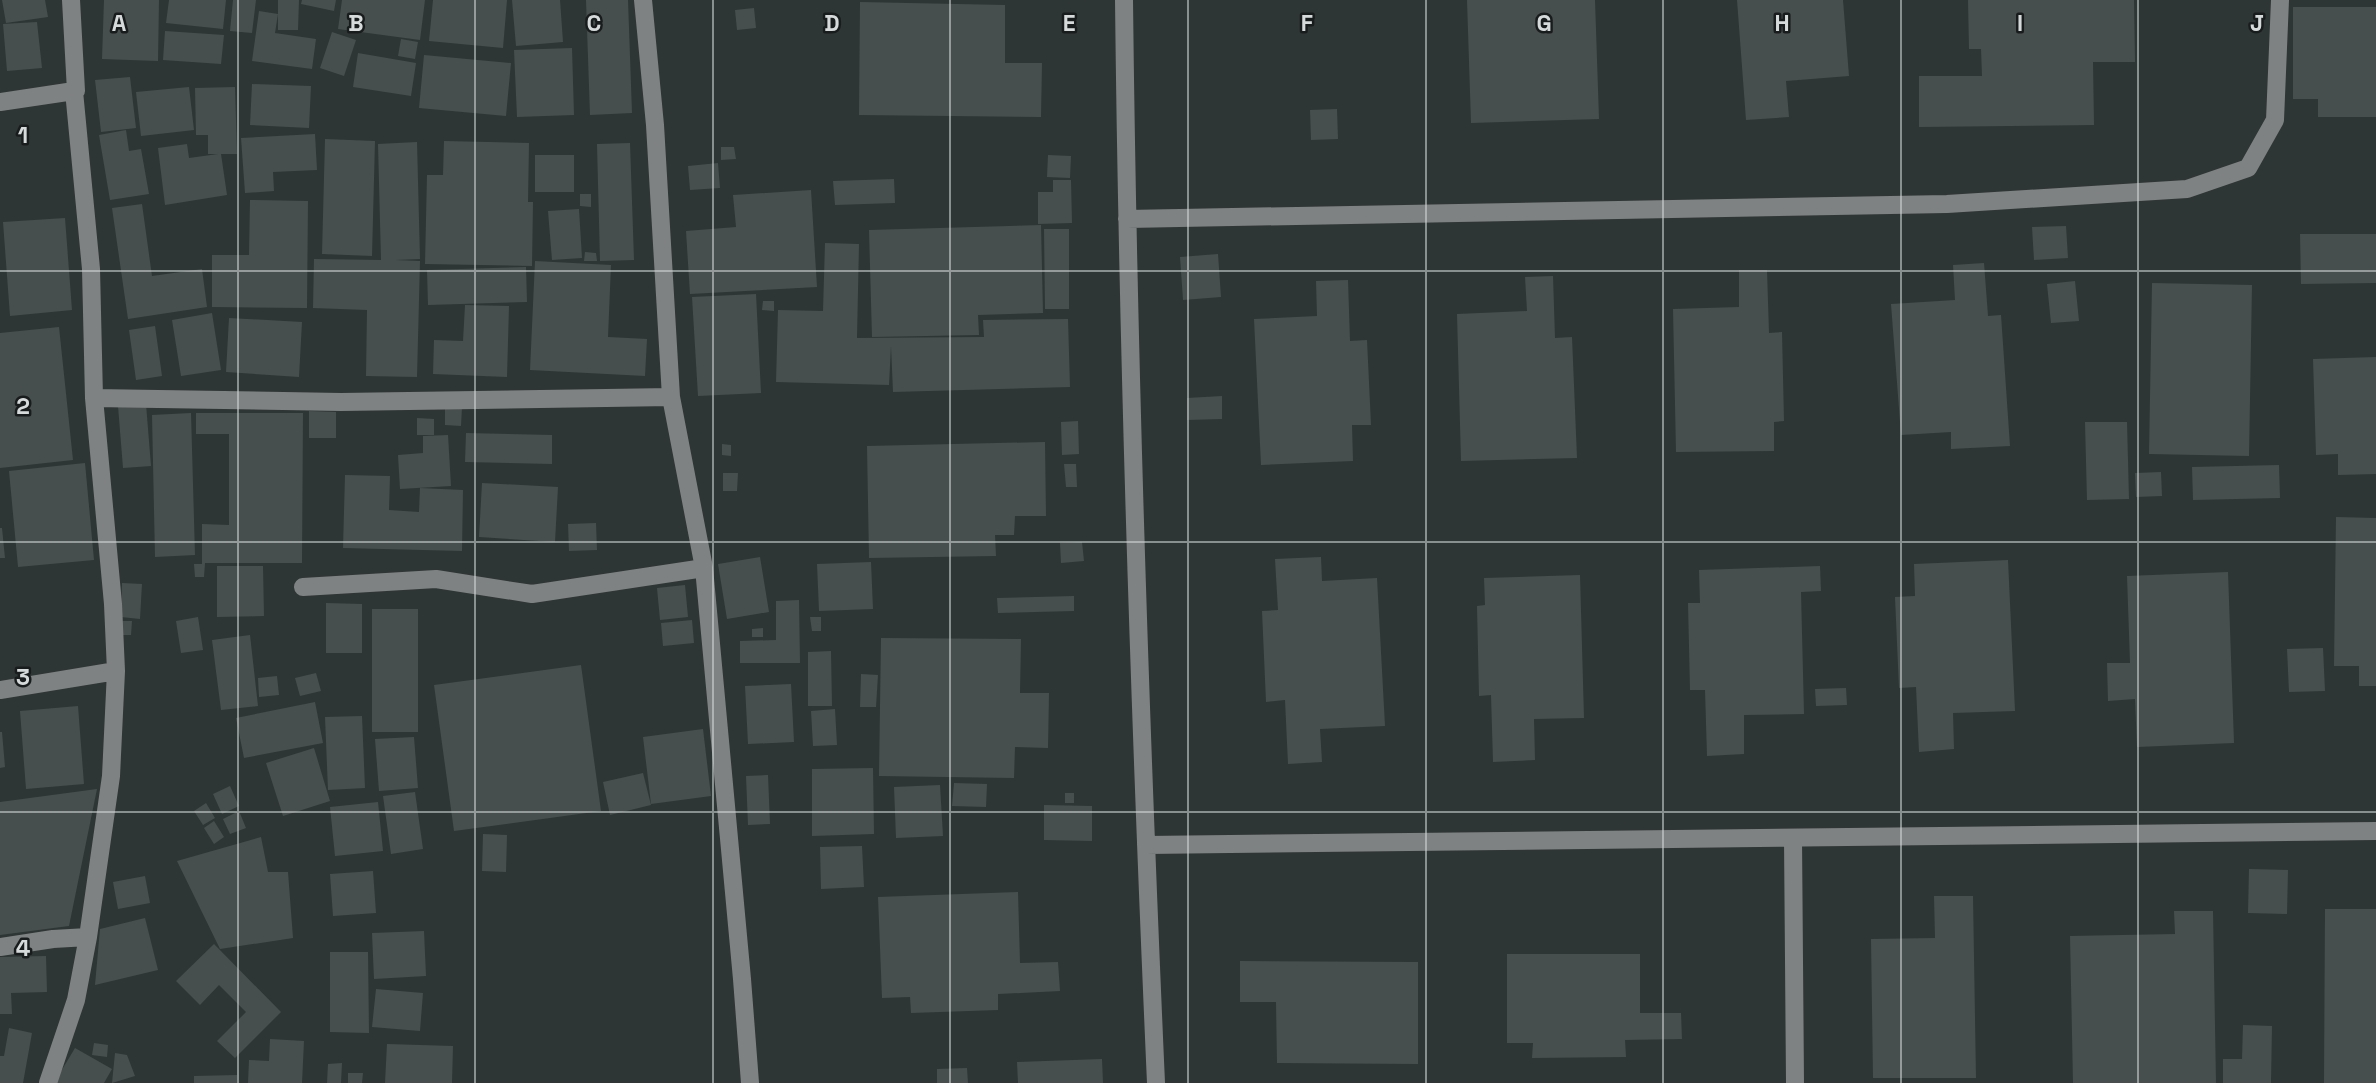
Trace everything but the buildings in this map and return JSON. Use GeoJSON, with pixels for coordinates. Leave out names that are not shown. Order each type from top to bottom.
{"type":"FeatureCollection","features":[{"type":"Feature","properties":{"kind":"street"},"geometry":{"type":"LineString","coordinates":[[48,1083],[76,1000],[88,937],[111,776],[116,671],[113,604],[94,398],[91,269],[74,90],[76,91],[71,0]]}},
{"type":"Feature","properties":{"kind":"street"},"geometry":{"type":"LineString","coordinates":[[643,0],[655,125],[671,397],[704,568],[750,1083]]}},
{"type":"Feature","properties":{"kind":"street"},"geometry":{"type":"LineString","coordinates":[[1124,0],[1126,219],[1146,845],[1157,1083]]}},
{"type":"Feature","properties":{"kind":"street"},"geometry":{"type":"LineString","coordinates":[[1126,219],[1947,204],[2186,189],[2248,168],[2275,120],[2280,0]]}},
{"type":"Feature","properties":{"kind":"street"},"geometry":{"type":"LineString","coordinates":[[0,102],[74,90]]}},
{"type":"Feature","properties":{"kind":"street"},"geometry":{"type":"LineString","coordinates":[[94,398],[341,402],[671,397]]}},
{"type":"Feature","properties":{"kind":"street"},"geometry":{"type":"LineString","coordinates":[[303,587],[436,579],[532,594],[704,568]]}},
{"type":"Feature","properties":{"kind":"street"},"geometry":{"type":"LineString","coordinates":[[0,690],[116,671]]}},
{"type":"Feature","properties":{"kind":"street"},"geometry":{"type":"LineString","coordinates":[[1146,845],[2376,831]]}},
{"type":"Feature","properties":{"kind":"street"},"geometry":{"type":"LineString","coordinates":[[1793,838],[1795,1083]]}},
{"type":"Feature","properties":{"kind":"street"},"geometry":{"type":"LineString","coordinates":[[0,947],[88,937]]}}]}
